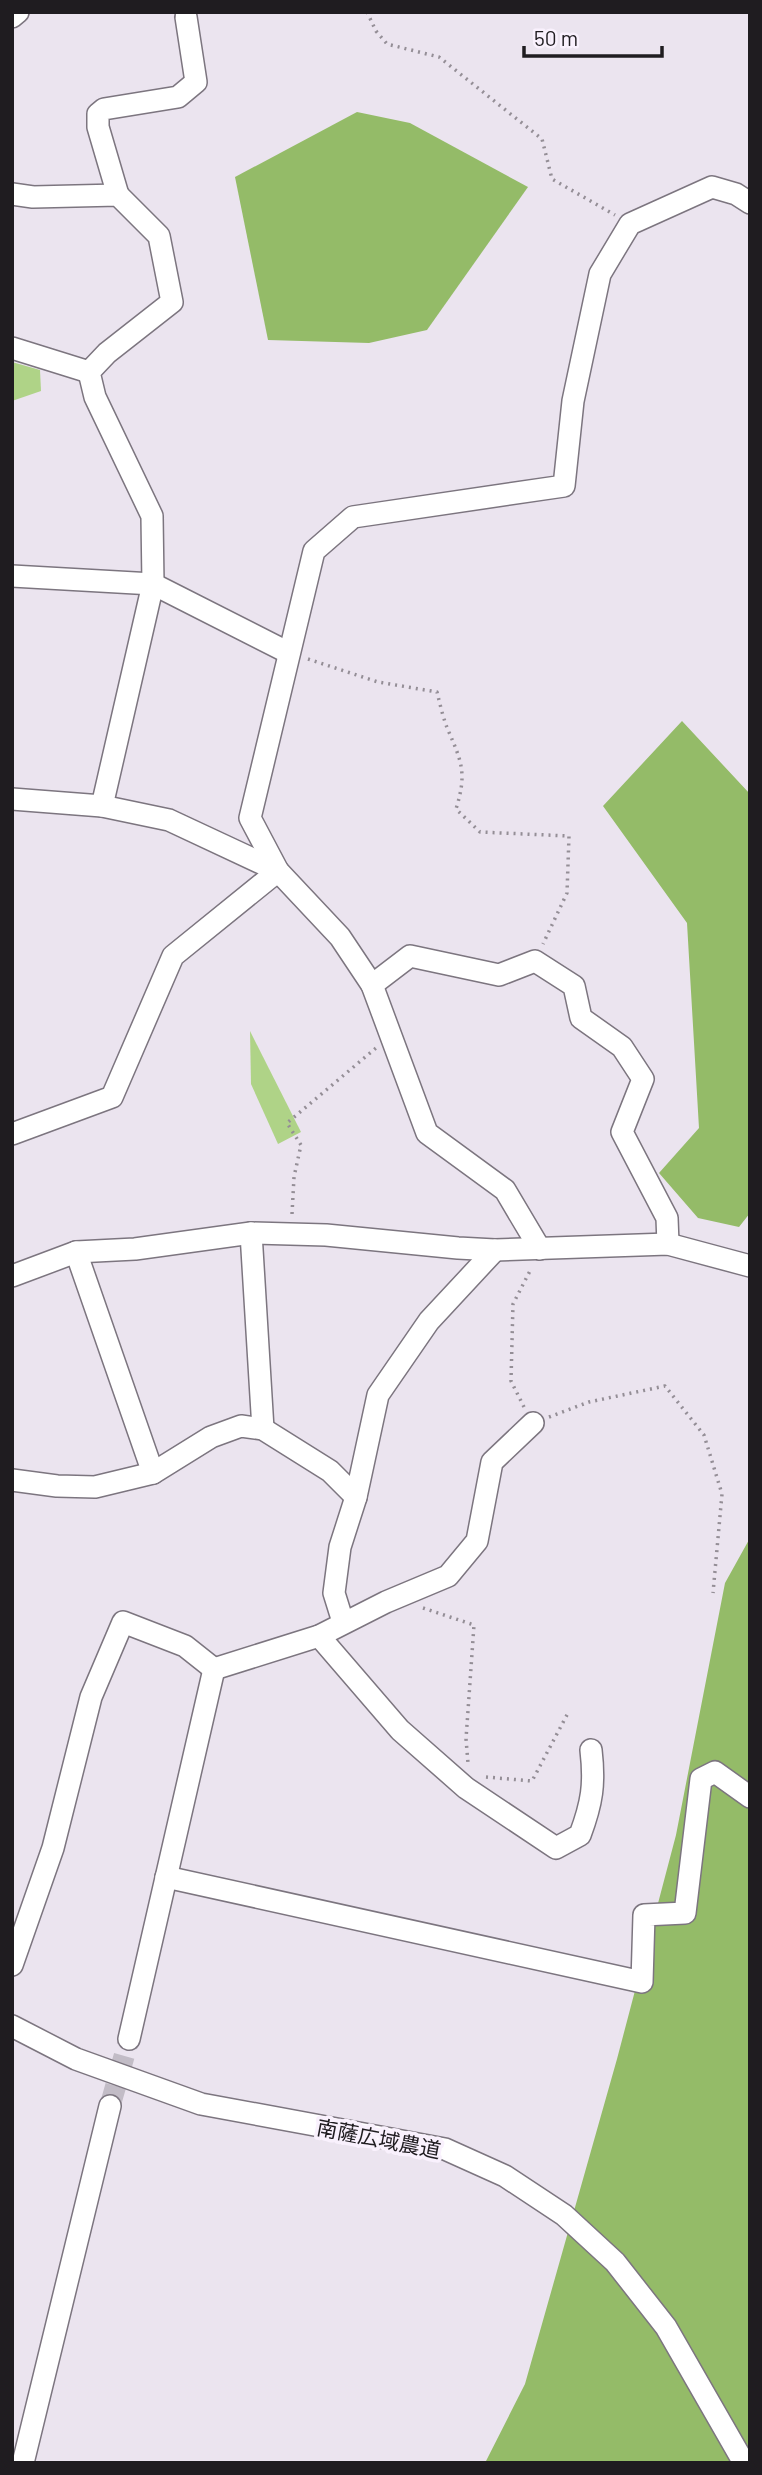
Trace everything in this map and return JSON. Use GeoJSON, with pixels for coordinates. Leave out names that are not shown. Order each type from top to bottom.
{"type":"FeatureCollection","features":[{"type":"Feature","properties":{"kind":"street"},"geometry":{"type":"LineString","coordinates":[[12,17],[18,12]]}},
{"type":"Feature","properties":{"kind":"street"},"geometry":{"type":"LineString","coordinates":[[89,372],[107,353],[172,302],[159,236],[118,195],[98,127],[97,114],[104,109],[178,97],[196,82],[188,14]]}},
{"type":"Feature","properties":{"kind":"street"},"geometry":{"type":"LineString","coordinates":[[540,1249],[505,1190],[427,1133],[372,985],[340,937],[278,871],[250,818],[314,551],[353,517],[564,486],[573,401],[600,274],[630,224],[712,187],[736,194],[750,204]]}},
{"type":"Feature","properties":{"kind":"street"},"geometry":{"type":"LineString","coordinates":[[12,194],[33,197],[118,195]]}},
{"type":"Feature","properties":{"kind":"street"},"geometry":{"type":"LineString","coordinates":[[12,348],[89,372]]}},
{"type":"Feature","properties":{"kind":"street"},"geometry":{"type":"LineString","coordinates":[[89,372],[95,397],[152,516],[153,584],[102,806]]}},
{"type":"Feature","properties":{"kind":"street"},"geometry":{"type":"LineString","coordinates":[[12,576],[153,584],[289,653]]}},
{"type":"Feature","properties":{"kind":"street"},"geometry":{"type":"LineString","coordinates":[[12,799],[102,806],[169,820],[278,871]]}},
{"type":"Feature","properties":{"kind":"street"},"geometry":{"type":"LineString","coordinates":[[12,1134],[112,1097],[173,956],[278,871]]}},
{"type":"Feature","properties":{"kind":"street"},"geometry":{"type":"LineString","coordinates":[[372,985],[410,956],[499,975],[534,961],[574,986],[581,1018],[622,1047],[643,1079],[622,1132],[667,1218],[668,1244]]}},
{"type":"Feature","properties":{"kind":"street"},"geometry":{"type":"LineString","coordinates":[[12,1276],[76,1252],[135,1249],[251,1233],[326,1235],[495,1250],[668,1244],[750,1266]]}},
{"type":"Feature","properties":{"kind":"street"},"geometry":{"type":"LineString","coordinates":[[251,1233],[263,1429]]}},
{"type":"Feature","properties":{"kind":"street"},"geometry":{"type":"LineString","coordinates":[[343,1622],[334,1593],[340,1547],[355,1497],[378,1395],[429,1321],[495,1250]]}},
{"type":"Feature","properties":{"kind":"street"},"geometry":{"type":"LineString","coordinates":[[76,1252],[153,1473]]}},
{"type":"Feature","properties":{"kind":"street"},"geometry":{"type":"LineString","coordinates":[[214,1670],[320,1636],[343,1622],[447,1576],[477,1541],[492,1462],[533,1423]]}},
{"type":"Feature","properties":{"kind":"street"},"geometry":{"type":"LineString","coordinates":[[12,1480],[95,1487],[153,1473],[211,1437],[241,1426],[263,1429],[330,1471],[355,1497]]}},
{"type":"Feature","properties":{"kind":"street"},"geometry":{"type":"LineString","coordinates":[[12,1965],[52,1848],[91,1698],[123,1622],[186,1646],[214,1670]]}},
{"type":"Feature","properties":{"kind":"street"},"geometry":{"type":"LineString","coordinates":[[320,1636],[400,1730],[466,1788],[556,1847],[580,1835],[591,1805],[594,1777],[590,1750]]}},
{"type":"Feature","properties":{"kind":"street"},"geometry":{"type":"LineString","coordinates":[[130,2039],[214,1670]]}},
{"type":"Feature","properties":{"kind":"street"},"geometry":{"type":"LineString","coordinates":[[166,1877],[642,1982],[644,1915],[685,1913],[701,1779],[715,1772],[750,1797]]}},
{"type":"Feature","properties":{"kind":"street","name":"南薩広域農道"},"geometry":{"type":"LineString","coordinates":[[12,2026],[76,2059],[201,2104],[445,2149],[505,2176],[564,2215],[615,2262],[666,2327],[744,2463]]}},
{"type":"Feature","properties":{"kind":"street"},"geometry":{"type":"LineString","coordinates":[[23,2463],[110,2106]]}},
{"type":"Feature","properties":{"kind":"path"},"geometry":{"type":"LineString","coordinates":[[367,12],[376,31],[387,44],[439,57],[542,139],[552,179],[630,224]]}},
{"type":"Feature","properties":{"kind":"path"},"geometry":{"type":"LineString","coordinates":[[289,653],[378,682],[437,692],[446,727],[459,753],[463,786],[456,809],[480,832],[569,836],[568,893],[534,961]]}},
{"type":"Feature","properties":{"kind":"path"},"geometry":{"type":"LineString","coordinates":[[291,1234],[294,1177],[301,1145],[287,1123],[391,1035]]}},
{"type":"Feature","properties":{"kind":"path"},"geometry":{"type":"LineString","coordinates":[[540,1249],[513,1304],[510,1381],[533,1423],[589,1402],[665,1385],[704,1435],[722,1494],[713,1593]]}},
{"type":"Feature","properties":{"kind":"path"},"geometry":{"type":"LineString","coordinates":[[395,1598],[474,1625],[466,1739],[468,1763]]}},
{"type":"Feature","properties":{"kind":"path"},"geometry":{"type":"LineString","coordinates":[[482,1776],[532,1780],[568,1713]]}},
{"type":"Feature","properties":{"kind":"green space"},"geometry":{"type":"Polygon","coordinates":[[[357,112],[410,123],[528,187],[427,330],[369,343],[268,340],[235,177],[357,112]]]}},
{"type":"Feature","properties":{"kind":"green space"},"geometry":{"type":"Polygon","coordinates":[[[12,362],[40,370],[41,391],[12,401],[12,362]]]}},
{"type":"Feature","properties":{"kind":"green space"},"geometry":{"type":"Polygon","coordinates":[[[682,721],[750,794],[750,1213],[739,1227],[698,1218],[659,1173],[699,1128],[687,923],[603,806],[682,721]]]}},
{"type":"Feature","properties":{"kind":"green space"},"geometry":{"type":"Polygon","coordinates":[[[250,1031],[301,1132],[278,1144],[251,1084],[250,1031]]]}},
{"type":"Feature","properties":{"kind":"green space"},"geometry":{"type":"Polygon","coordinates":[[[750,1538],[750,2463],[485,2463],[525,2384],[617,2059],[676,1835],[725,1583],[750,1538]]]}},
{"type":"Feature","properties":{"kind":"tunnel"},"geometry":{"type":"LineString","coordinates":[[110,2106],[129,2039]]}}]}
